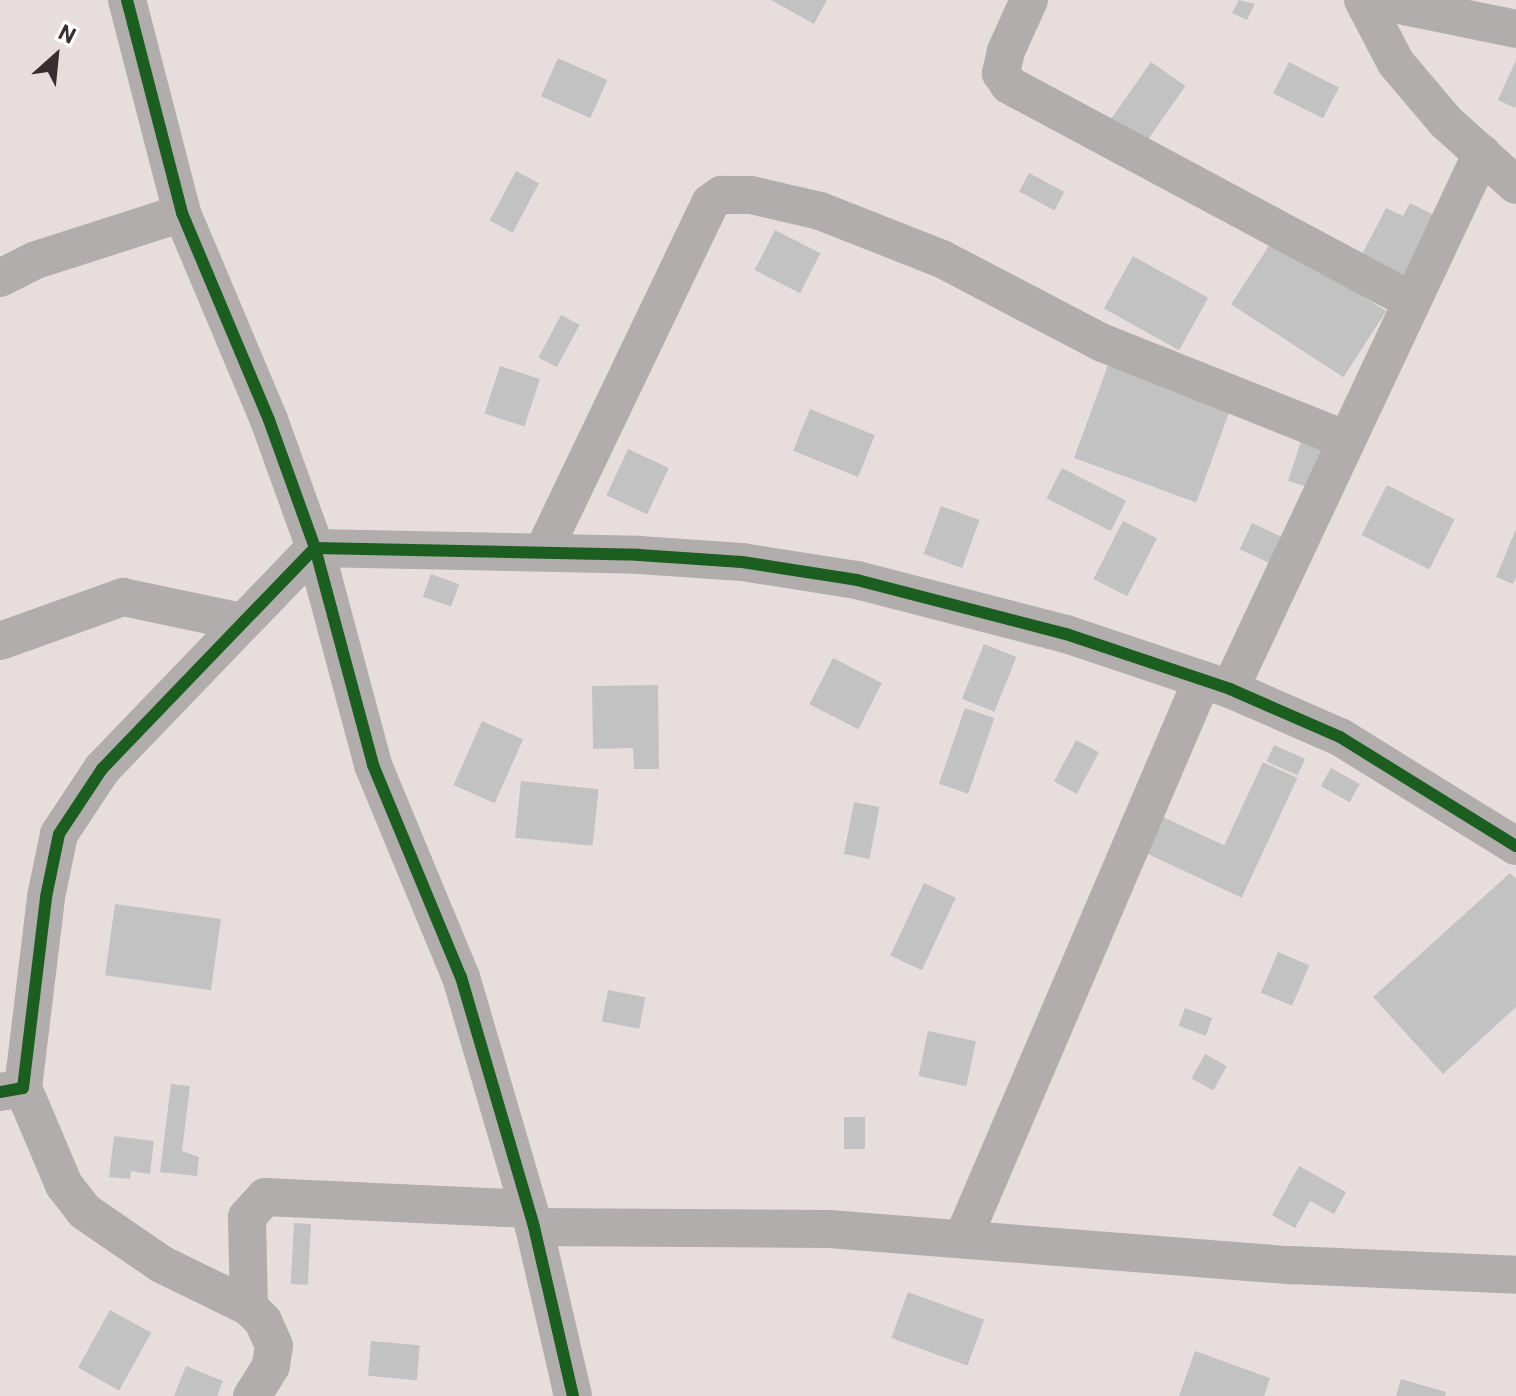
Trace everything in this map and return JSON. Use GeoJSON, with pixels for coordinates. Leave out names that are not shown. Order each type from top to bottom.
{"type":"FeatureCollection","features":[{"type":"Feature","properties":{"kind":"street"},"geometry":{"type":"LineString","coordinates":[[127,0],[182,213],[269,420],[315,548],[373,765],[461,977],[532,1218],[573,1396]]}},
{"type":"Feature","properties":{"kind":"street"},"geometry":{"type":"LineString","coordinates":[[1027,0],[1006,51],[1001,73],[1009,85],[1410,300]]}},
{"type":"Feature","properties":{"kind":"street"},"geometry":{"type":"LineString","coordinates":[[1363,0],[1396,63],[1516,185]]}},
{"type":"Feature","properties":{"kind":"street"},"geometry":{"type":"LineString","coordinates":[[1394,2],[1516,29]]}},
{"type":"Feature","properties":{"kind":"street"},"geometry":{"type":"LineString","coordinates":[[964,1236],[1216,685],[1344,439],[1482,153]]}},
{"type":"Feature","properties":{"kind":"street"},"geometry":{"type":"LineString","coordinates":[[543,552],[710,203],[721,195],[751,195],[860,227],[942,259],[1103,343],[1344,439]]}},
{"type":"Feature","properties":{"kind":"street"},"geometry":{"type":"LineString","coordinates":[[0,278],[36,260],[182,213]]}},
{"type":"Feature","properties":{"kind":"street"},"geometry":{"type":"LineString","coordinates":[[252,1396],[271,1366],[274,1346],[263,1321],[249,1307],[161,1264],[84,1211],[64,1185],[12,1090],[59,834],[102,769],[315,548],[543,552],[742,562],[857,580],[1066,634],[1216,685],[1340,737],[1516,846]]}},
{"type":"Feature","properties":{"kind":"street"},"geometry":{"type":"LineString","coordinates":[[0,641],[123,597],[242,622]]}},
{"type":"Feature","properties":{"kind":"street"},"geometry":{"type":"LineString","coordinates":[[249,1307],[247,1217],[265,1197],[532,1218],[964,1236],[1291,1265],[1516,1275]]}},
{"type":"Feature","properties":{"kind":"building"},"geometry":{"type":"Polygon","coordinates":[[[771,0],[827,0],[814,24],[771,0]]]}},
{"type":"Feature","properties":{"kind":"building"},"geometry":{"type":"Polygon","coordinates":[[[1239,0],[1255,4],[1247,20],[1232,13],[1239,0]]]}},
{"type":"Feature","properties":{"kind":"building"},"geometry":{"type":"Polygon","coordinates":[[[558,58],[607,80],[590,118],[541,96],[558,58]]]}},
{"type":"Feature","properties":{"kind":"building"},"geometry":{"type":"Polygon","coordinates":[[[1516,60],[1516,105],[1515,108],[1498,100],[1516,60]]]}},
{"type":"Feature","properties":{"kind":"building"},"geometry":{"type":"Polygon","coordinates":[[[1151,62],[1185,86],[1145,143],[1111,119],[1151,62]]]}},
{"type":"Feature","properties":{"kind":"building"},"geometry":{"type":"Polygon","coordinates":[[[1289,62],[1339,87],[1323,119],[1273,93],[1289,62]]]}},
{"type":"Feature","properties":{"kind":"building"},"geometry":{"type":"Polygon","coordinates":[[[516,171],[539,183],[513,233],[490,220],[516,171]]]}},
{"type":"Feature","properties":{"kind":"building"},"geometry":{"type":"Polygon","coordinates":[[[1029,173],[1064,192],[1054,210],[1019,192],[1029,173]]]}},
{"type":"Feature","properties":{"kind":"building"},"geometry":{"type":"Polygon","coordinates":[[[1410,203],[1440,218],[1409,293],[1356,266],[1386,208],[1403,216],[1410,203]]]}},
{"type":"Feature","properties":{"kind":"building"},"geometry":{"type":"Polygon","coordinates":[[[775,230],[820,253],[800,293],[755,270],[775,230]]]}},
{"type":"Feature","properties":{"kind":"building"},"geometry":{"type":"Polygon","coordinates":[[[1274,238],[1386,311],[1343,377],[1231,304],[1274,238]]]}},
{"type":"Feature","properties":{"kind":"building"},"geometry":{"type":"Polygon","coordinates":[[[1133,256],[1208,298],[1179,350],[1104,308],[1133,256]]]}},
{"type":"Feature","properties":{"kind":"building"},"geometry":{"type":"Polygon","coordinates":[[[561,315],[580,325],[557,367],[538,357],[561,315]]]}},
{"type":"Feature","properties":{"kind":"building"},"geometry":{"type":"Polygon","coordinates":[[[1108,365],[1230,409],[1196,502],[1074,458],[1108,365]]]}},
{"type":"Feature","properties":{"kind":"building"},"geometry":{"type":"Polygon","coordinates":[[[500,366],[540,379],[524,427],[485,414],[500,366]]]}},
{"type":"Feature","properties":{"kind":"building"},"geometry":{"type":"Polygon","coordinates":[[[810,409],[875,435],[858,477],[793,451],[810,409]]]}},
{"type":"Feature","properties":{"kind":"building"},"geometry":{"type":"Polygon","coordinates":[[[1302,438],[1329,447],[1315,489],[1288,481],[1302,438]]]}},
{"type":"Feature","properties":{"kind":"building"},"geometry":{"type":"Polygon","coordinates":[[[628,449],[669,468],[647,514],[606,495],[628,449]]]}},
{"type":"Feature","properties":{"kind":"building"},"geometry":{"type":"Polygon","coordinates":[[[1062,468],[1126,501],[1111,531],[1047,498],[1062,468]]]}},
{"type":"Feature","properties":{"kind":"building"},"geometry":{"type":"Polygon","coordinates":[[[1387,485],[1455,520],[1429,569],[1362,535],[1387,485]]]}},
{"type":"Feature","properties":{"kind":"building"},"geometry":{"type":"Polygon","coordinates":[[[941,506],[980,520],[962,568],[924,554],[941,506]]]}},
{"type":"Feature","properties":{"kind":"building"},"geometry":{"type":"Polygon","coordinates":[[[1123,521],[1157,538],[1127,596],[1093,579],[1123,521]]]}},
{"type":"Feature","properties":{"kind":"building"},"geometry":{"type":"Polygon","coordinates":[[[1252,523],[1292,542],[1280,568],[1240,549],[1252,523]]]}},
{"type":"Feature","properties":{"kind":"building"},"geometry":{"type":"Polygon","coordinates":[[[1516,529],[1516,577],[1513,584],[1496,577],[1516,529]]]}},
{"type":"Feature","properties":{"kind":"building"},"geometry":{"type":"Polygon","coordinates":[[[431,574],[459,584],[451,607],[423,597],[431,574]]]}},
{"type":"Feature","properties":{"kind":"building"},"geometry":{"type":"Polygon","coordinates":[[[984,644],[1016,657],[994,712],[962,699],[984,644]]]}},
{"type":"Feature","properties":{"kind":"building"},"geometry":{"type":"Polygon","coordinates":[[[833,658],[882,683],[858,729],[809,704],[833,658]]]}},
{"type":"Feature","properties":{"kind":"building"},"geometry":{"type":"Polygon","coordinates":[[[658,685],[659,769],[634,769],[633,748],[593,749],[592,686],[658,685]]]}},
{"type":"Feature","properties":{"kind":"building"},"geometry":{"type":"Polygon","coordinates":[[[965,708],[994,718],[968,794],[939,784],[965,708]]]}},
{"type":"Feature","properties":{"kind":"building"},"geometry":{"type":"Polygon","coordinates":[[[482,721],[523,739],[495,803],[454,785],[482,721]]]}},
{"type":"Feature","properties":{"kind":"building"},"geometry":{"type":"Polygon","coordinates":[[[1076,740],[1099,752],[1077,794],[1054,781],[1076,740]]]}},
{"type":"Feature","properties":{"kind":"building"},"geometry":{"type":"Polygon","coordinates":[[[1274,745],[1305,759],[1298,775],[1267,761],[1274,745]]]}},
{"type":"Feature","properties":{"kind":"building"},"geometry":{"type":"Polygon","coordinates":[[[1263,762],[1297,778],[1242,898],[1207,882],[1263,762]]]}},
{"type":"Feature","properties":{"kind":"building"},"geometry":{"type":"Polygon","coordinates":[[[1331,768],[1360,784],[1350,802],[1321,786],[1331,768]]]}},
{"type":"Feature","properties":{"kind":"building"},"geometry":{"type":"Polygon","coordinates":[[[521,781],[599,789],[593,846],[515,838],[521,781]]]}},
{"type":"Feature","properties":{"kind":"building"},"geometry":{"type":"Polygon","coordinates":[[[854,802],[880,807],[869,859],[844,854],[854,802]]]}},
{"type":"Feature","properties":{"kind":"building"},"geometry":{"type":"Polygon","coordinates":[[[1161,816],[1224,846],[1208,882],[1144,852],[1161,816]]]}},
{"type":"Feature","properties":{"kind":"building"},"geometry":{"type":"Polygon","coordinates":[[[1510,873],[1516,879],[1516,1007],[1443,1074],[1373,997],[1510,873]]]}},
{"type":"Feature","properties":{"kind":"building"},"geometry":{"type":"Polygon","coordinates":[[[924,883],[956,898],[922,970],[890,956],[924,883]]]}},
{"type":"Feature","properties":{"kind":"building"},"geometry":{"type":"Polygon","coordinates":[[[115,904],[221,919],[211,990],[105,975],[115,904]]]}},
{"type":"Feature","properties":{"kind":"building"},"geometry":{"type":"Polygon","coordinates":[[[1278,952],[1309,965],[1292,1006],[1261,993],[1278,952]]]}},
{"type":"Feature","properties":{"kind":"building"},"geometry":{"type":"Polygon","coordinates":[[[608,990],[645,997],[639,1029],[602,1021],[608,990]]]}},
{"type":"Feature","properties":{"kind":"building"},"geometry":{"type":"Polygon","coordinates":[[[1185,1008],[1212,1018],[1206,1036],[1179,1026],[1185,1008]]]}},
{"type":"Feature","properties":{"kind":"building"},"geometry":{"type":"Polygon","coordinates":[[[928,1031],[976,1041],[966,1086],[918,1076],[928,1031]]]}},
{"type":"Feature","properties":{"kind":"building"},"geometry":{"type":"Polygon","coordinates":[[[1205,1054],[1227,1066],[1213,1091],[1191,1078],[1205,1054]]]}},
{"type":"Feature","properties":{"kind":"building"},"geometry":{"type":"Polygon","coordinates":[[[171,1084],[190,1086],[182,1151],[199,1157],[197,1176],[160,1172],[171,1084]]]}},
{"type":"Feature","properties":{"kind":"building"},"geometry":{"type":"Polygon","coordinates":[[[844,1117],[865,1117],[865,1149],[844,1149],[844,1117]]]}},
{"type":"Feature","properties":{"kind":"building"},"geometry":{"type":"Polygon","coordinates":[[[114,1136],[154,1141],[150,1174],[131,1171],[130,1179],[109,1177],[114,1136]]]}},
{"type":"Feature","properties":{"kind":"building"},"geometry":{"type":"Polygon","coordinates":[[[1299,1166],[1346,1192],[1334,1214],[1310,1201],[1295,1228],[1272,1215],[1299,1166]]]}},
{"type":"Feature","properties":{"kind":"building"},"geometry":{"type":"Polygon","coordinates":[[[294,1223],[311,1224],[308,1285],[291,1284],[294,1223]]]}},
{"type":"Feature","properties":{"kind":"building"},"geometry":{"type":"Polygon","coordinates":[[[908,1292],[984,1320],[967,1366],[891,1338],[908,1292]]]}},
{"type":"Feature","properties":{"kind":"building"},"geometry":{"type":"Polygon","coordinates":[[[110,1310],[151,1333],[119,1391],[78,1368],[110,1310]]]}},
{"type":"Feature","properties":{"kind":"building"},"geometry":{"type":"Polygon","coordinates":[[[371,1341],[420,1345],[417,1380],[368,1376],[371,1341]]]}},
{"type":"Feature","properties":{"kind":"building"},"geometry":{"type":"Polygon","coordinates":[[[1195,1351],[1270,1378],[1264,1396],[1179,1396],[1195,1351]]]}},
{"type":"Feature","properties":{"kind":"building"},"geometry":{"type":"Polygon","coordinates":[[[186,1366],[223,1381],[217,1396],[174,1396],[186,1366]]]}},
{"type":"Feature","properties":{"kind":"building"},"geometry":{"type":"Polygon","coordinates":[[[1401,1379],[1446,1392],[1445,1396],[1396,1396],[1401,1379]]]}},
{"type":"Feature","properties":{"kind":"cycle path"},"geometry":{"type":"LineString","coordinates":[[127,0],[182,213],[269,420],[315,548],[373,765],[461,977],[534,1227],[573,1396]]}},
{"type":"Feature","properties":{"kind":"cycle path"},"geometry":{"type":"LineString","coordinates":[[0,1092],[23,1088],[46,897],[59,834],[102,769],[315,548],[639,555],[742,562],[857,580],[1066,634],[1230,689],[1340,737],[1516,846]]}}]}
